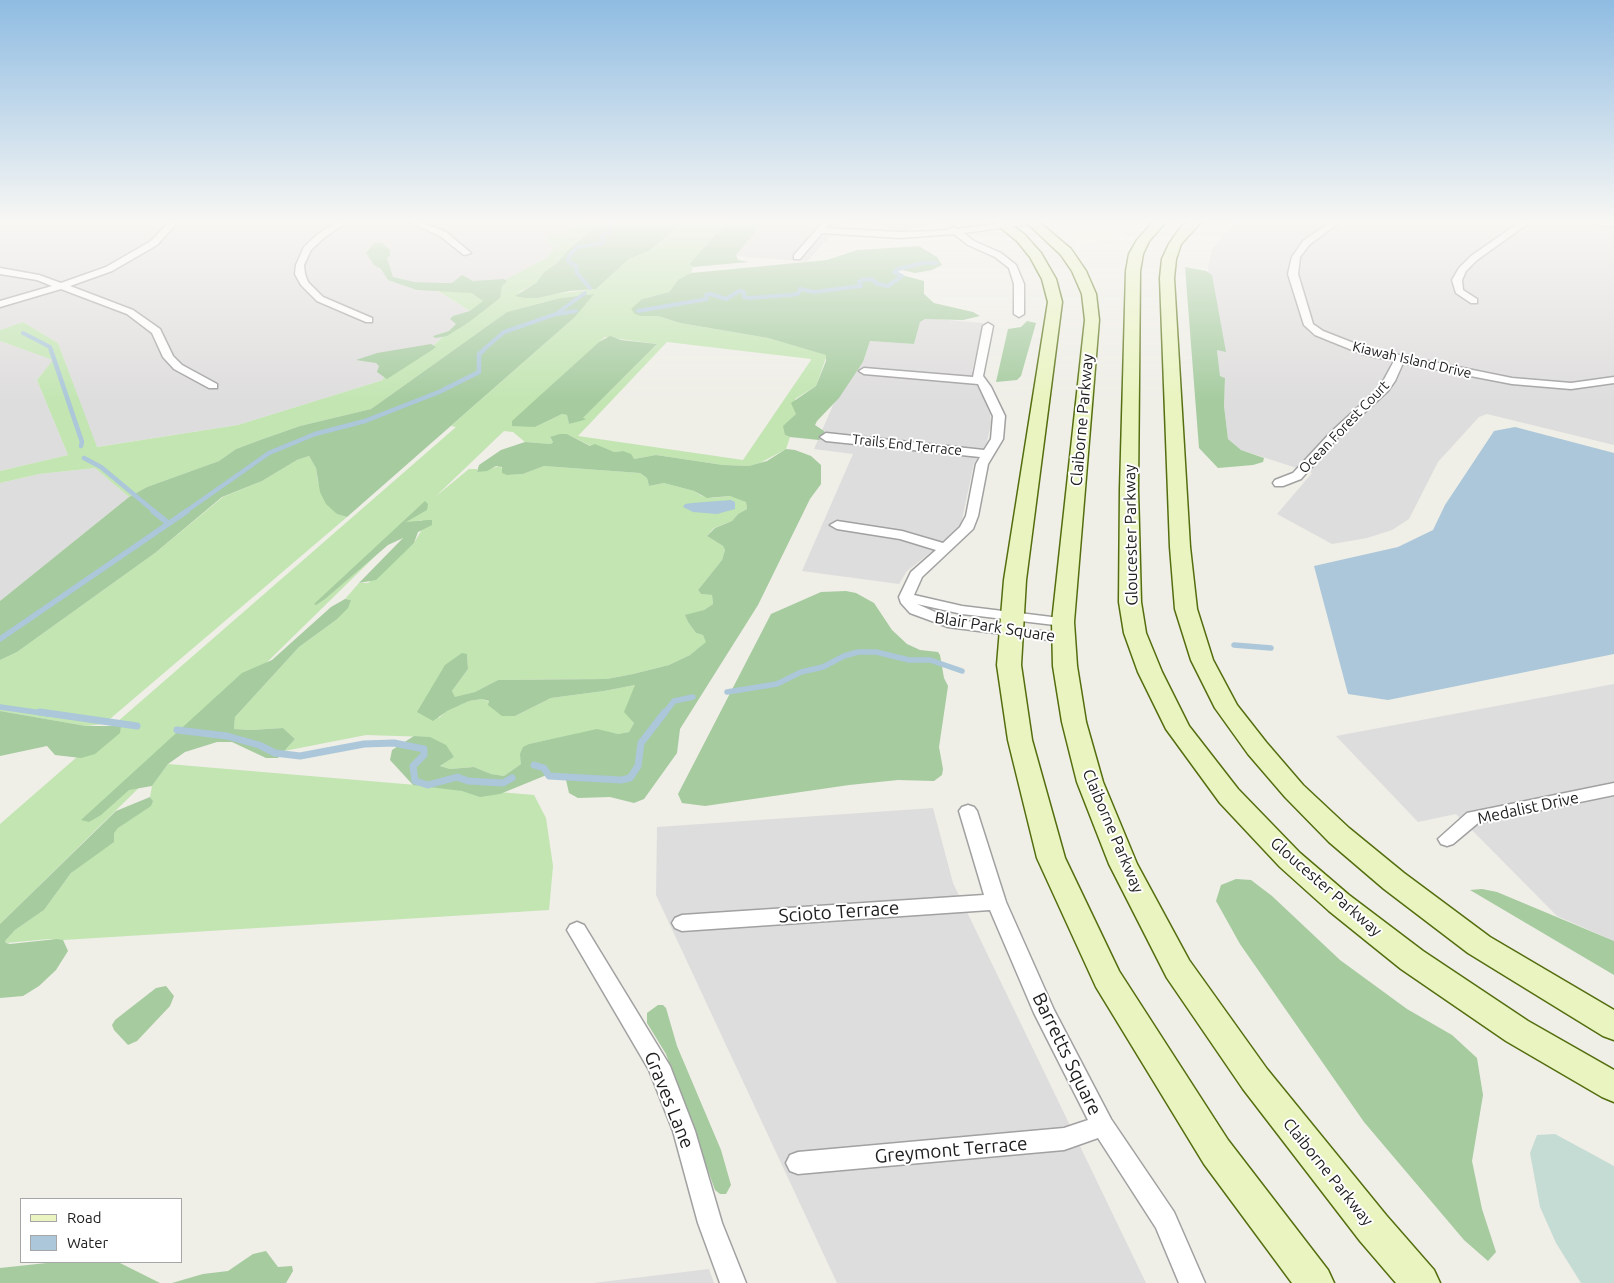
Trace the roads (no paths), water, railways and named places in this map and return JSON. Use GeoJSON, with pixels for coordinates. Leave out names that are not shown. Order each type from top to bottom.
{"type":"FeatureCollection","features":[{"type":"Feature","properties":{"kind":"main road"},"geometry":{"type":"LineString","coordinates":[[1050,282],[1055,302],[1014,580],[1010,665],[1020,740],[1051,858],[1106,978],[1216,1152],[1315,1283]]}},
{"type":"Feature","properties":{"kind":"main road","name":"Claiborne Parkway"},"geometry":{"type":"LineString","coordinates":[[1084,282],[1089,294],[1092,320],[1064,630],[1065,666],[1074,722],[1090,782],[1124,864],[1178,969],[1255,1079],[1373,1228],[1421,1283]]}},
{"type":"Feature","properties":{"kind":"main road","name":"Gloucester Parkway"},"geometry":{"type":"LineString","coordinates":[[1133,282],[1129,489],[1130,602],[1135,633],[1150,672],[1178,729],[1229,796],[1290,860],[1340,903],[1412,960],[1517,1031],[1614,1086]]}},
{"type":"Feature","properties":{"kind":"main road"},"geometry":{"type":"LineString","coordinates":[[1167,282],[1180,547],[1186,609],[1202,660],[1227,708],[1257,748],[1294,791],[1339,835],[1394,881],[1479,945],[1614,1026]]}},
{"type":"Feature","properties":{"kind":"street"},"geometry":{"type":"LineString","coordinates":[[49,282],[120,307],[139,317],[156,331],[165,352],[178,366],[214,386]]}},
{"type":"Feature","properties":{"kind":"street"},"geometry":{"type":"LineString","coordinates":[[0,304],[72,282]]}},
{"type":"Feature","properties":{"kind":"street"},"geometry":{"type":"LineString","coordinates":[[305,282],[310,291],[320,299],[369,320]]}},
{"type":"Feature","properties":{"kind":"street"},"geometry":{"type":"LineString","coordinates":[[1018,282],[1019,314]]}},
{"type":"Feature","properties":{"kind":"street","name":"Kiawah Island Drive"},"geometry":{"type":"LineString","coordinates":[[1295,282],[1309,325],[1343,344],[1399,360],[1542,385],[1587,385],[1614,380]]}},
{"type":"Feature","properties":{"kind":"street"},"geometry":{"type":"LineString","coordinates":[[1457,282],[1462,295],[1474,301]]}},
{"type":"Feature","properties":{"kind":"street","name":"Blair Park Square"},"geometry":{"type":"LineString","coordinates":[[988,326],[978,376],[999,416],[997,439],[982,464],[972,516],[966,529],[916,575],[906,597],[908,603],[926,616],[948,623],[1012,624],[1064,630]]}},
{"type":"Feature","properties":{"kind":"street","name":"Ocean Forest Court"},"geometry":{"type":"LineString","coordinates":[[1279,483],[1297,476],[1336,433],[1384,389],[1399,360]]}},
{"type":"Feature","properties":{"kind":"street"},"geometry":{"type":"LineString","coordinates":[[864,371],[981,381]]}},
{"type":"Feature","properties":{"kind":"street","name":"Trails End Terrace"},"geometry":{"type":"LineString","coordinates":[[826,437],[988,454]]}},
{"type":"Feature","properties":{"kind":"street"},"geometry":{"type":"LineString","coordinates":[[837,525],[902,535],[945,548]]}},
{"type":"Feature","properties":{"kind":"street","name":"Medalist Drive"},"geometry":{"type":"LineString","coordinates":[[1448,839],[1473,818],[1614,789]]}},
{"type":"Feature","properties":{"kind":"street","name":"Barretts Square"},"geometry":{"type":"LineString","coordinates":[[968,811],[996,902],[1045,1013],[1103,1126],[1165,1220],[1192,1283]]}},
{"type":"Feature","properties":{"kind":"street","name":"Scioto Terrace"},"geometry":{"type":"LineString","coordinates":[[682,923],[996,902]]}},
{"type":"Feature","properties":{"kind":"street","name":"Graves Lane"},"geometry":{"type":"LineString","coordinates":[[577,930],[659,1066],[684,1130],[710,1223],[733,1283]]}},
{"type":"Feature","properties":{"kind":"street","name":"Greymont Terrace"},"geometry":{"type":"LineString","coordinates":[[798,1164],[1064,1139],[1103,1126]]}},
{"type":"Feature","properties":{"kind":"water"},"geometry":{"type":"Polygon","coordinates":[[[1515,427],[1614,453],[1614,654],[1388,700],[1348,694],[1314,566],[1398,547],[1433,530],[1445,505],[1494,431],[1515,427]]]}},
{"type":"Feature","properties":{"kind":"water"},"geometry":{"type":"Polygon","coordinates":[[[731,500],[735,502],[735,509],[717,514],[693,512],[683,507],[685,504],[731,500]]]}},
{"type":"Feature","properties":{"kind":"waterway"},"geometry":{"type":"LineString","coordinates":[[585,282],[590,288]]}},
{"type":"Feature","properties":{"kind":"waterway"},"geometry":{"type":"LineString","coordinates":[[638,311],[707,299],[706,295],[710,294],[726,299],[739,291],[744,292],[744,297],[749,298],[790,295],[798,294],[800,289],[814,292],[861,286],[859,282]]}},
{"type":"Feature","properties":{"kind":"waterway"},"geometry":{"type":"LineString","coordinates":[[875,282],[888,286],[894,282]]}},
{"type":"Feature","properties":{"kind":"waterway"},"geometry":{"type":"LineString","coordinates":[[482,351],[504,332],[556,314],[585,293]]}},
{"type":"Feature","properties":{"kind":"waterway"},"geometry":{"type":"LineString","coordinates":[[558,314],[576,311]]}},
{"type":"Feature","properties":{"kind":"waterway"},"geometry":{"type":"LineString","coordinates":[[23,333],[50,347],[51,351]]}},
{"type":"Feature","properties":{"kind":"waterway"},"geometry":{"type":"LineString","coordinates":[[51,350],[82,442],[81,446]]}},
{"type":"Feature","properties":{"kind":"waterway"},"geometry":{"type":"LineString","coordinates":[[185,512],[269,453],[315,434],[365,421],[439,392],[479,372],[479,354],[484,350]]}},
{"type":"Feature","properties":{"kind":"waterway"},"geometry":{"type":"LineString","coordinates":[[84,458],[101,467],[155,512]]}},
{"type":"Feature","properties":{"kind":"waterway"},"geometry":{"type":"LineString","coordinates":[[153,511],[168,523]]}},
{"type":"Feature","properties":{"kind":"waterway"},"geometry":{"type":"LineString","coordinates":[[0,639],[187,511]]}},
{"type":"Feature","properties":{"kind":"waterway"},"geometry":{"type":"LineString","coordinates":[[1234,645],[1271,648]]}},
{"type":"Feature","properties":{"kind":"waterway"},"geometry":{"type":"LineString","coordinates":[[727,692],[777,684],[801,672],[823,667],[844,656],[858,652],[876,652],[909,660],[930,660],[962,671]]}},
{"type":"Feature","properties":{"kind":"waterway"},"geometry":{"type":"LineString","coordinates":[[664,714],[674,701],[693,697]]}},
{"type":"Feature","properties":{"kind":"waterway"},"geometry":{"type":"LineString","coordinates":[[0,707],[49,714]]}},
{"type":"Feature","properties":{"kind":"waterway"},"geometry":{"type":"LineString","coordinates":[[40,712],[137,726]]}},
{"type":"Feature","properties":{"kind":"waterway"},"geometry":{"type":"LineString","coordinates":[[534,765],[544,768],[549,776],[621,780],[630,778],[638,766],[641,743],[665,712]]}},
{"type":"Feature","properties":{"kind":"waterway"},"geometry":{"type":"LineString","coordinates":[[177,730],[227,736],[259,745],[275,753],[300,756],[364,744],[394,743],[424,749],[424,755],[413,766],[415,781],[428,785],[457,777],[468,781],[503,783],[512,778]]}}]}
